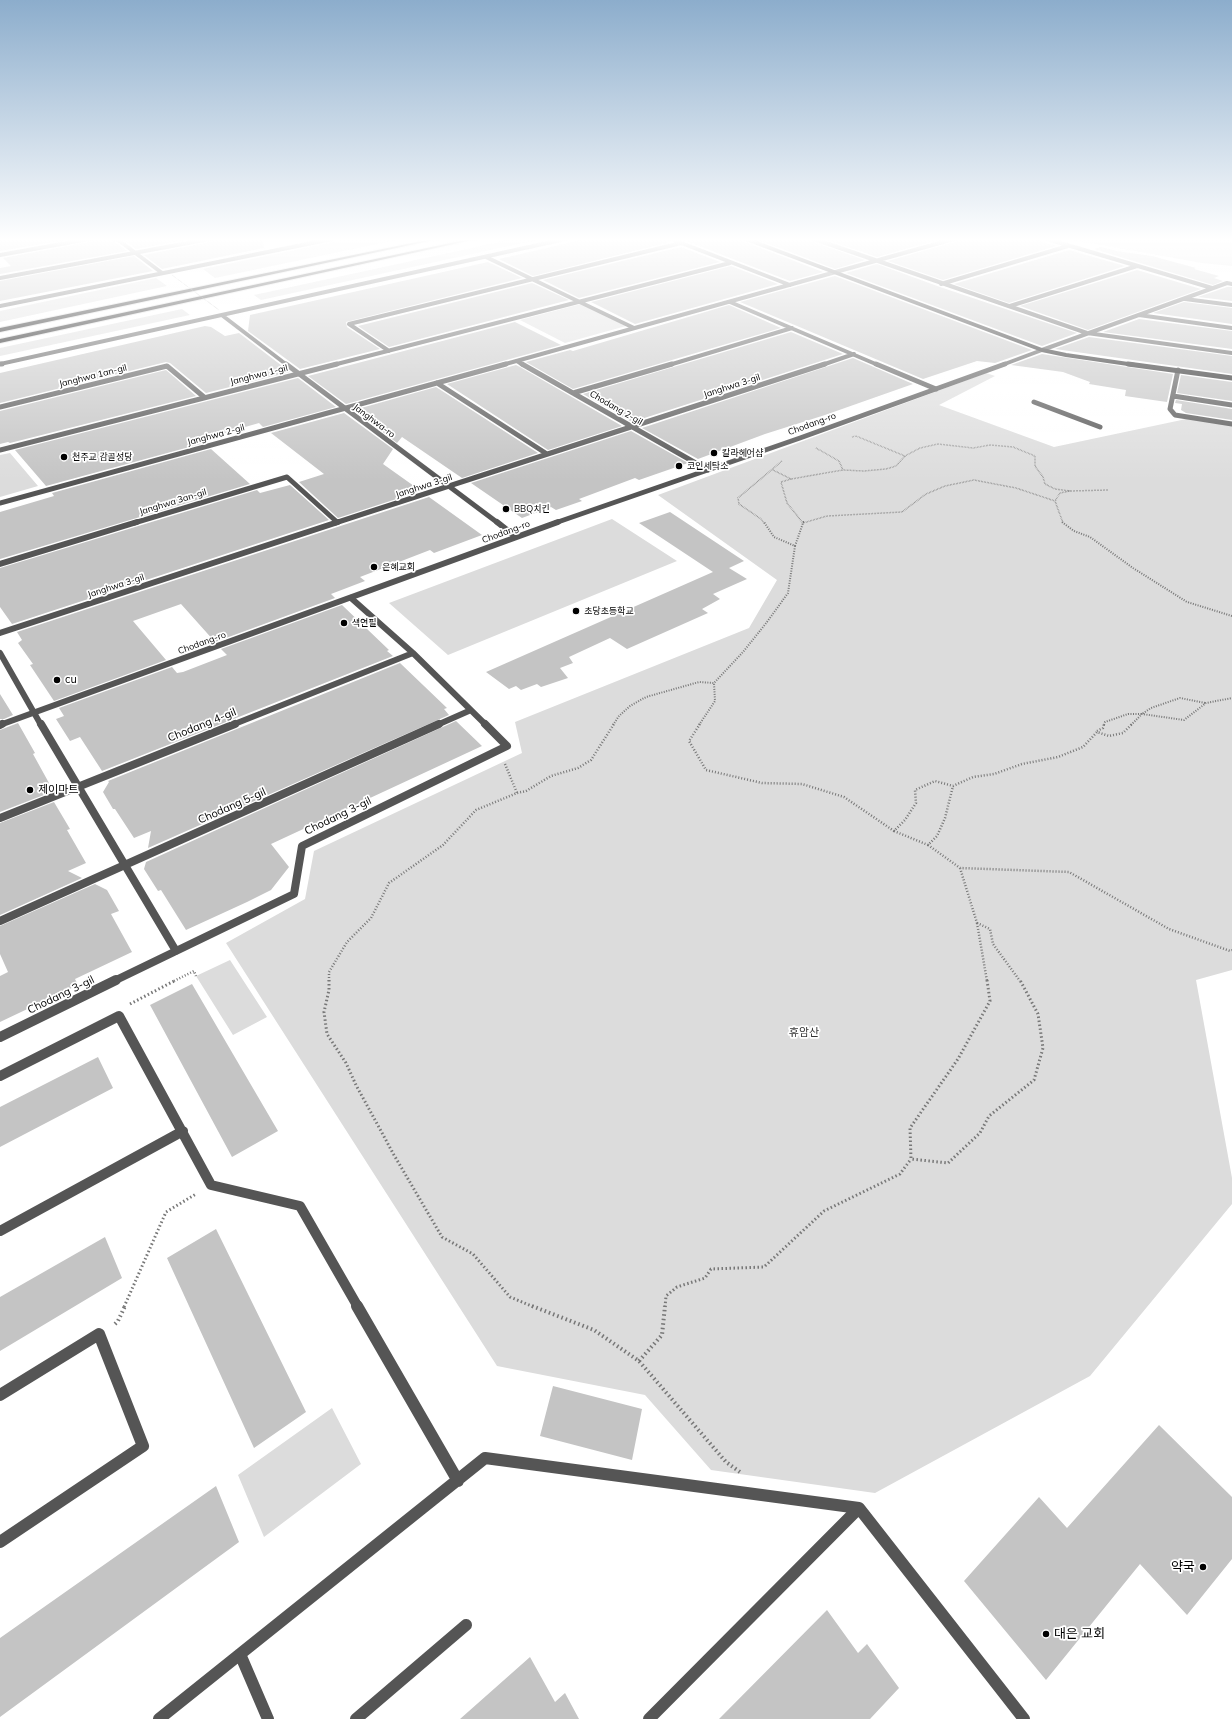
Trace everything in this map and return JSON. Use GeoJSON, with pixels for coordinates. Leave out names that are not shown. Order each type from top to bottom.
{"type":"FeatureCollection","features":[{"type":"Feature","properties":{"kind":"main road"},"geometry":{"type":"LineString","coordinates":[[0,330],[52,319]]}},
{"type":"Feature","properties":{"kind":"main road"},"geometry":{"type":"LineString","coordinates":[[0,341],[101,319]]}},
{"type":"Feature","properties":{"kind":"main road"},"geometry":{"type":"LineString","coordinates":[[961,319],[1042,350],[1066,355],[1232,378]]}},
{"type":"Feature","properties":{"kind":"street"},"geometry":{"type":"LineString","coordinates":[[0,364],[208,319]]}},
{"type":"Feature","properties":{"kind":"street","name":"Janghwa-ro"},"geometry":{"type":"LineString","coordinates":[[227,319],[516,538]]}},
{"type":"Feature","properties":{"kind":"street"},"geometry":{"type":"LineString","coordinates":[[369,319],[349,324],[389,351]]}},
{"type":"Feature","properties":{"kind":"street","name":"Janghwa 1-gil"},"geometry":{"type":"LineString","coordinates":[[0,450],[512,319]]}},
{"type":"Feature","properties":{"kind":"street"},"geometry":{"type":"LineString","coordinates":[[615,319],[634,328]]}},
{"type":"Feature","properties":{"kind":"street","name":"Janghwa 2-gil"},"geometry":{"type":"LineString","coordinates":[[0,503],[666,319]]}},
{"type":"Feature","properties":{"kind":"street"},"geometry":{"type":"LineString","coordinates":[[771,319],[936,389]]}},
{"type":"Feature","properties":{"kind":"street"},"geometry":{"type":"LineString","coordinates":[[1048,319],[1087,333],[1232,353]]}},
{"type":"Feature","properties":{"kind":"street","name":"Chodang-ro"},"geometry":{"type":"LineString","coordinates":[[0,725],[516,538],[936,389],[1126,319]]}},
{"type":"Feature","properties":{"kind":"street"},"geometry":{"type":"LineString","coordinates":[[1169,319],[1232,328]]}},
{"type":"Feature","properties":{"kind":"street"},"geometry":{"type":"LineString","coordinates":[[573,393],[792,328]]}},
{"type":"Feature","properties":{"kind":"street","name":"Janghwa 3-gil"},"geometry":{"type":"LineString","coordinates":[[0,633],[854,354]]}},
{"type":"Feature","properties":{"kind":"street","name":"Chodang 2-gil"},"geometry":{"type":"LineString","coordinates":[[517,361],[708,470]]}},
{"type":"Feature","properties":{"kind":"street","name":"Janghwa 1an-gil"},"geometry":{"type":"LineString","coordinates":[[0,407],[167,366],[204,397]]}},
{"type":"Feature","properties":{"kind":"street"},"geometry":{"type":"LineString","coordinates":[[1178,370],[1170,409],[1175,415],[1232,424]]}},
{"type":"Feature","properties":{"kind":"street"},"geometry":{"type":"LineString","coordinates":[[437,382],[547,454]]}},
{"type":"Feature","properties":{"kind":"street"},"geometry":{"type":"LineString","coordinates":[[1173,396],[1232,405]]}},
{"type":"Feature","properties":{"kind":"street"},"geometry":{"type":"LineString","coordinates":[[1034,402],[1100,427]]}},
{"type":"Feature","properties":{"kind":"street","name":"Janghwa 3an-gil"},"geometry":{"type":"LineString","coordinates":[[0,564],[287,477],[337,522]]}},
{"type":"Feature","properties":{"kind":"street","name":"Chodang 3-gil"},"geometry":{"type":"LineString","coordinates":[[0,1037],[294,894],[302,846],[507,746],[413,653],[351,598]]}},
{"type":"Feature","properties":{"kind":"street"},"geometry":{"type":"LineString","coordinates":[[0,653],[34,713],[176,951]]}},
{"type":"Feature","properties":{"kind":"street","name":"Chodang 4-gil"},"geometry":{"type":"LineString","coordinates":[[0,818],[413,653]]}},
{"type":"Feature","properties":{"kind":"street","name":"Chodang 5-gil"},"geometry":{"type":"LineString","coordinates":[[0,921],[471,710]]}},
{"type":"Feature","properties":{"kind":"street"},"geometry":{"type":"LineString","coordinates":[[0,1076],[119,1016],[183,1131],[211,1185],[300,1206],[458,1481]]}},
{"type":"Feature","properties":{"kind":"street"},"geometry":{"type":"LineString","coordinates":[[0,1231],[183,1131]]}},
{"type":"Feature","properties":{"kind":"street"},"geometry":{"type":"LineString","coordinates":[[0,1395],[99,1334],[143,1446],[0,1542]]}},
{"type":"Feature","properties":{"kind":"street"},"geometry":{"type":"LineString","coordinates":[[159,1719],[485,1458],[859,1508],[1024,1719]]}},
{"type":"Feature","properties":{"kind":"street"},"geometry":{"type":"LineString","coordinates":[[649,1719],[859,1508]]}},
{"type":"Feature","properties":{"kind":"street"},"geometry":{"type":"LineString","coordinates":[[356,1719],[466,1624]]}},
{"type":"Feature","properties":{"kind":"street"},"geometry":{"type":"LineString","coordinates":[[240,1654],[268,1719]]}},
{"type":"Feature","properties":{"kind":"path"},"geometry":{"type":"LineString","coordinates":[[849,438],[856,436],[905,456]]}},
{"type":"Feature","properties":{"kind":"path"},"geometry":{"type":"LineString","coordinates":[[803,523],[787,504],[781,482],[843,470],[864,471],[886,469],[896,466],[905,456],[920,448],[938,444],[973,448],[990,445],[1013,447],[1035,456],[1035,466],[1043,477],[1045,484],[1055,489],[1070,491],[1108,490]]}},
{"type":"Feature","properties":{"kind":"path"},"geometry":{"type":"LineString","coordinates":[[822,446],[815,447],[839,461],[843,470]]}},
{"type":"Feature","properties":{"kind":"path"},"geometry":{"type":"LineString","coordinates":[[783,461],[738,498],[739,504],[761,518],[774,537],[795,546]]}},
{"type":"Feature","properties":{"kind":"path"},"geometry":{"type":"LineString","coordinates":[[773,470],[791,479]]}},
{"type":"Feature","properties":{"kind":"path"},"geometry":{"type":"LineString","coordinates":[[803,523],[827,516],[902,512],[926,494],[945,486],[974,480],[1016,488],[1055,500]]}},
{"type":"Feature","properties":{"kind":"path"},"geometry":{"type":"LineString","coordinates":[[1055,500],[1060,493],[1070,491]]}},
{"type":"Feature","properties":{"kind":"path"},"geometry":{"type":"LineString","coordinates":[[1055,500],[1062,523],[1074,531],[1090,537],[1133,568],[1187,602],[1232,616]]}},
{"type":"Feature","properties":{"kind":"path"},"geometry":{"type":"LineString","coordinates":[[803,523],[795,546],[788,593],[743,652],[714,683],[715,701],[689,741],[706,770],[762,783],[802,784],[844,796],[894,831],[928,845],[960,868],[1069,872],[1169,929],[1230,951],[1232,950]]}},
{"type":"Feature","properties":{"kind":"path"},"geometry":{"type":"LineString","coordinates":[[714,683],[699,682],[685,685],[646,697],[630,706],[619,716],[591,760],[578,768],[551,776],[526,791],[517,793],[476,810],[460,825],[443,845],[389,883],[371,918],[347,942],[329,972],[329,990],[324,1012],[327,1034],[346,1063],[356,1085],[394,1155],[442,1237],[473,1254],[510,1297],[594,1330],[639,1361],[726,1462],[752,1481],[759,1495]]}},
{"type":"Feature","properties":{"kind":"path"},"geometry":{"type":"LineString","coordinates":[[1097,732],[1108,736],[1123,732],[1142,714],[1151,708],[1180,698],[1206,703],[1232,698]]}},
{"type":"Feature","properties":{"kind":"path"},"geometry":{"type":"LineString","coordinates":[[894,831],[905,820],[916,803],[915,790],[935,780],[953,786],[973,777],[994,774],[1022,764],[1058,757],[1082,747],[1103,728],[1105,722],[1128,714],[1142,714],[1184,720],[1206,703]]}},
{"type":"Feature","properties":{"kind":"path"},"geometry":{"type":"LineString","coordinates":[[494,753],[506,765],[517,793]]}},
{"type":"Feature","properties":{"kind":"path"},"geometry":{"type":"LineString","coordinates":[[928,845],[937,836],[953,786]]}},
{"type":"Feature","properties":{"kind":"path"},"geometry":{"type":"LineString","coordinates":[[639,1361],[662,1335],[666,1296],[677,1287],[705,1278],[711,1269],[764,1267],[824,1211],[900,1174],[912,1159],[910,1128],[958,1059],[990,1001],[977,923],[960,868]]}},
{"type":"Feature","properties":{"kind":"path"},"geometry":{"type":"LineString","coordinates":[[912,1159],[948,1163],[980,1133],[989,1116],[1034,1080],[1043,1048],[1038,1014],[1019,979],[993,944],[990,929],[977,923]]}},
{"type":"Feature","properties":{"kind":"path"},"geometry":{"type":"LineString","coordinates":[[119,1016],[116,1011],[194,971],[196,976]]}},
{"type":"Feature","properties":{"kind":"path"},"geometry":{"type":"LineString","coordinates":[[99,1334],[118,1321],[166,1212],[211,1185]]}},
{"type":"Feature","properties":{"kind":"green space"},"geometry":{"type":"Polygon","coordinates":[[[0,319],[13,319],[0,322],[0,319]]]}},
{"type":"Feature","properties":{"kind":"green space"},"geometry":{"type":"Polygon","coordinates":[[[134,319],[170,319],[0,356],[0,348],[134,319]]]}},
{"type":"Feature","properties":{"kind":"green space"},"geometry":{"type":"Polygon","coordinates":[[[612,319],[626,326],[565,343],[520,320],[612,319]]]}},
{"type":"Feature","properties":{"kind":"green space","name":"휴암산"},"geometry":{"type":"Polygon","coordinates":[[[986,373],[995,376],[939,405],[1054,447],[1191,418],[1232,425],[1232,970],[1196,980],[1232,1178],[1232,1204],[1090,1376],[875,1493],[711,1470],[645,1395],[497,1366],[226,943],[305,899],[314,851],[522,753],[515,722],[749,628],[777,580],[658,495],[986,373]]]}},
{"type":"Feature","properties":{"kind":"green space"},"geometry":{"type":"Polygon","coordinates":[[[10,453],[38,486],[0,497],[0,455],[10,453]]]}},
{"type":"Feature","properties":{"kind":"green space"},"geometry":{"type":"Polygon","coordinates":[[[612,519],[677,561],[448,655],[389,603],[612,519]]]}},
{"type":"Feature","properties":{"kind":"green space"},"geometry":{"type":"Polygon","coordinates":[[[230,960],[267,1017],[233,1035],[196,976],[230,960]]]}},
{"type":"Feature","properties":{"kind":"green space"},"geometry":{"type":"Polygon","coordinates":[[[332,1408],[361,1464],[264,1537],[238,1475],[332,1408]]]}},
{"type":"Feature","properties":{"kind":"building"},"geometry":{"type":"Polygon","coordinates":[[[249,319],[357,319],[346,322],[347,327],[380,349],[300,369],[248,331],[249,319]]]}},
{"type":"Feature","properties":{"kind":"building"},"geometry":{"type":"Polygon","coordinates":[[[385,319],[495,319],[389,347],[358,326],[385,319]]]}},
{"type":"Feature","properties":{"kind":"building"},"geometry":{"type":"Polygon","coordinates":[[[625,319],[652,319],[635,324],[625,319]]]}},
{"type":"Feature","properties":{"kind":"building"},"geometry":{"type":"Polygon","coordinates":[[[681,319],[761,319],[781,328],[573,389],[526,362],[570,350],[573,351],[681,319]]]}},
{"type":"Feature","properties":{"kind":"building"},"geometry":{"type":"Polygon","coordinates":[[[781,319],[950,319],[1032,350],[995,363],[977,361],[923,379],[781,319]]]}},
{"type":"Feature","properties":{"kind":"building"},"geometry":{"type":"Polygon","coordinates":[[[970,319],[1036,319],[1077,333],[1042,346],[970,319]]]}},
{"type":"Feature","properties":{"kind":"building"},"geometry":{"type":"Polygon","coordinates":[[[1057,319],[1118,319],[1088,330],[1057,319]]]}},
{"type":"Feature","properties":{"kind":"building"},"geometry":{"type":"Polygon","coordinates":[[[1138,319],[1232,331],[1232,349],[1103,332],[1138,319]]]}},
{"type":"Feature","properties":{"kind":"building"},"geometry":{"type":"Polygon","coordinates":[[[1198,319],[1232,319],[1232,324],[1198,319]]]}},
{"type":"Feature","properties":{"kind":"building"},"geometry":{"type":"Polygon","coordinates":[[[515,322],[561,345],[346,404],[308,376],[515,322]]]}},
{"type":"Feature","properties":{"kind":"building"},"geometry":{"type":"Polygon","coordinates":[[[205,326],[211,327],[225,336],[239,333],[290,372],[206,393],[170,363],[166,362],[0,403],[0,373],[205,326]]]}},
{"type":"Feature","properties":{"kind":"building"},"geometry":{"type":"Polygon","coordinates":[[[791,332],[843,354],[632,422],[583,394],[791,332]]]}},
{"type":"Feature","properties":{"kind":"building"},"geometry":{"type":"Polygon","coordinates":[[[1089,337],[1232,356],[1232,374],[1055,349],[1089,337]]]}},
{"type":"Feature","properties":{"kind":"building"},"geometry":{"type":"Polygon","coordinates":[[[1042,354],[1173,374],[1167,402],[1125,396],[1126,390],[1089,384],[1090,382],[1063,372],[1011,365],[1042,354]]]}},
{"type":"Feature","properties":{"kind":"building"},"geometry":{"type":"Polygon","coordinates":[[[853,358],[913,384],[825,415],[765,434],[698,459],[642,428],[853,358]]]}},
{"type":"Feature","properties":{"kind":"building"},"geometry":{"type":"Polygon","coordinates":[[[516,365],[622,426],[548,450],[447,384],[516,365]]]}},
{"type":"Feature","properties":{"kind":"building"},"geometry":{"type":"Polygon","coordinates":[[[166,370],[196,396],[10,443],[0,444],[0,411],[166,370]]]}},
{"type":"Feature","properties":{"kind":"building"},"geometry":{"type":"Polygon","coordinates":[[[1181,375],[1232,382],[1232,401],[1177,393],[1181,375]]]}},
{"type":"Feature","properties":{"kind":"building"},"geometry":{"type":"Polygon","coordinates":[[[298,378],[336,407],[263,427],[259,423],[200,440],[204,443],[46,486],[15,450],[298,378]]]}},
{"type":"Feature","properties":{"kind":"building"},"geometry":{"type":"Polygon","coordinates":[[[436,387],[538,453],[462,478],[402,437],[397,443],[354,410],[436,387]]]}},
{"type":"Feature","properties":{"kind":"building"},"geometry":{"type":"Polygon","coordinates":[[[1176,400],[1232,409],[1232,420],[1186,413],[1181,410],[1182,404],[1175,403],[1176,400]]]}},
{"type":"Feature","properties":{"kind":"building"},"geometry":{"type":"Polygon","coordinates":[[[344,413],[393,449],[383,464],[421,491],[338,518],[299,482],[324,474],[271,433],[344,413]]]}},
{"type":"Feature","properties":{"kind":"building"},"geometry":{"type":"Polygon","coordinates":[[[631,431],[688,463],[639,480],[635,478],[579,499],[582,501],[556,510],[551,507],[522,518],[471,483],[631,431]]]}},
{"type":"Feature","properties":{"kind":"building"},"geometry":{"type":"Polygon","coordinates":[[[211,449],[250,484],[0,559],[0,512],[54,496],[52,493],[211,449]]]}},
{"type":"Feature","properties":{"kind":"building"},"geometry":{"type":"Polygon","coordinates":[[[290,485],[329,520],[12,624],[0,607],[0,568],[257,490],[260,493],[290,485]]]}},
{"type":"Feature","properties":{"kind":"building"},"geometry":{"type":"Polygon","coordinates":[[[429,497],[482,535],[434,553],[430,550],[360,577],[365,581],[331,594],[335,598],[215,642],[181,604],[133,621],[166,660],[54,701],[30,665],[33,664],[18,643],[22,640],[17,632],[429,497]]]}},
{"type":"Feature","properties":{"kind":"building"},"geometry":{"type":"Polygon","coordinates":[[[670,512],[744,561],[729,568],[747,579],[713,594],[720,599],[702,609],[708,613],[627,649],[610,638],[569,657],[573,663],[560,668],[568,678],[541,687],[537,684],[521,690],[516,686],[509,689],[486,672],[713,572],[639,523],[670,512]]]}},
{"type":"Feature","properties":{"kind":"building"},"geometry":{"type":"Polygon","coordinates":[[[342,605],[389,650],[387,651],[393,656],[102,771],[80,737],[70,741],[56,719],[64,716],[59,708],[172,667],[177,673],[183,672],[227,655],[221,649],[342,605]]]}},
{"type":"Feature","properties":{"kind":"building"},"geometry":{"type":"Polygon","coordinates":[[[400,663],[447,708],[444,709],[449,715],[148,848],[151,831],[134,838],[115,809],[113,809],[103,792],[109,782],[108,781],[400,663]]]}},
{"type":"Feature","properties":{"kind":"building"},"geometry":{"type":"Polygon","coordinates":[[[0,694],[13,715],[4,719],[0,719],[0,694]]]}},
{"type":"Feature","properties":{"kind":"building"},"geometry":{"type":"Polygon","coordinates":[[[456,721],[482,746],[271,844],[289,867],[271,890],[247,902],[186,930],[161,890],[158,891],[144,869],[146,862],[456,721]]]}},
{"type":"Feature","properties":{"kind":"building"},"geometry":{"type":"Polygon","coordinates":[[[18,723],[35,753],[33,754],[49,783],[46,787],[49,793],[0,812],[0,730],[18,723]]]}},
{"type":"Feature","properties":{"kind":"building"},"geometry":{"type":"Polygon","coordinates":[[[54,802],[70,829],[67,830],[86,863],[68,871],[82,878],[0,915],[0,823],[54,802]]]}},
{"type":"Feature","properties":{"kind":"building"},"geometry":{"type":"Polygon","coordinates":[[[95,884],[107,890],[119,911],[111,914],[132,952],[75,979],[78,985],[0,1022],[0,976],[8,972],[0,954],[0,926],[95,884]]]}},
{"type":"Feature","properties":{"kind":"building"},"geometry":{"type":"Polygon","coordinates":[[[192,984],[278,1131],[232,1157],[150,1005],[192,984]]]}},
{"type":"Feature","properties":{"kind":"building"},"geometry":{"type":"Polygon","coordinates":[[[98,1057],[113,1088],[0,1147],[0,1107],[98,1057]]]}},
{"type":"Feature","properties":{"kind":"building"},"geometry":{"type":"Polygon","coordinates":[[[216,1229],[306,1412],[254,1448],[167,1258],[216,1229]]]}},
{"type":"Feature","properties":{"kind":"building"},"geometry":{"type":"Polygon","coordinates":[[[105,1237],[122,1278],[0,1351],[0,1297],[105,1237]]]}},
{"type":"Feature","properties":{"kind":"building"},"geometry":{"type":"Polygon","coordinates":[[[553,1386],[642,1409],[632,1460],[540,1436],[553,1386]]]}},
{"type":"Feature","properties":{"kind":"building"},"geometry":{"type":"Polygon","coordinates":[[[1159,1425],[1232,1497],[1232,1559],[1187,1615],[1140,1564],[1046,1680],[964,1581],[1039,1497],[1067,1528],[1159,1425]]]}},
{"type":"Feature","properties":{"kind":"building"},"geometry":{"type":"Polygon","coordinates":[[[216,1486],[239,1542],[0,1717],[0,1638],[216,1486]]]}},
{"type":"Feature","properties":{"kind":"building"},"geometry":{"type":"Polygon","coordinates":[[[827,1610],[858,1653],[867,1644],[899,1688],[870,1719],[719,1719],[827,1610]]]}},
{"type":"Feature","properties":{"kind":"building"},"geometry":{"type":"Polygon","coordinates":[[[530,1657],[555,1702],[565,1693],[579,1719],[460,1719],[530,1657]]]}},
{"type":"Feature","properties":{"kind":"place","name":"칼라헤어샵"},"geometry":{"type":"Point","coordinates":[714,453]}},
{"type":"Feature","properties":{"kind":"place","name":"천주교 감골성당"},"geometry":{"type":"Point","coordinates":[64,457]}},
{"type":"Feature","properties":{"kind":"place","name":"코인세탁소"},"geometry":{"type":"Point","coordinates":[679,466]}},
{"type":"Feature","properties":{"kind":"place","name":"BBQ치킨"},"geometry":{"type":"Point","coordinates":[506,509]}},
{"type":"Feature","properties":{"kind":"place","name":"은혜교회"},"geometry":{"type":"Point","coordinates":[374,567]}},
{"type":"Feature","properties":{"kind":"place","name":"초당초등학교"},"geometry":{"type":"Point","coordinates":[576,611]}},
{"type":"Feature","properties":{"kind":"place","name":"색연필"},"geometry":{"type":"Point","coordinates":[344,623]}},
{"type":"Feature","properties":{"kind":"place","name":"cu"},"geometry":{"type":"Point","coordinates":[57,680]}},
{"type":"Feature","properties":{"kind":"place","name":"제이마트"},"geometry":{"type":"Point","coordinates":[30,790]}},
{"type":"Feature","properties":{"kind":"place","name":"약국"},"geometry":{"type":"Point","coordinates":[1203,1567]}},
{"type":"Feature","properties":{"kind":"place","name":"대은 교회"},"geometry":{"type":"Point","coordinates":[1046,1634]}}]}
